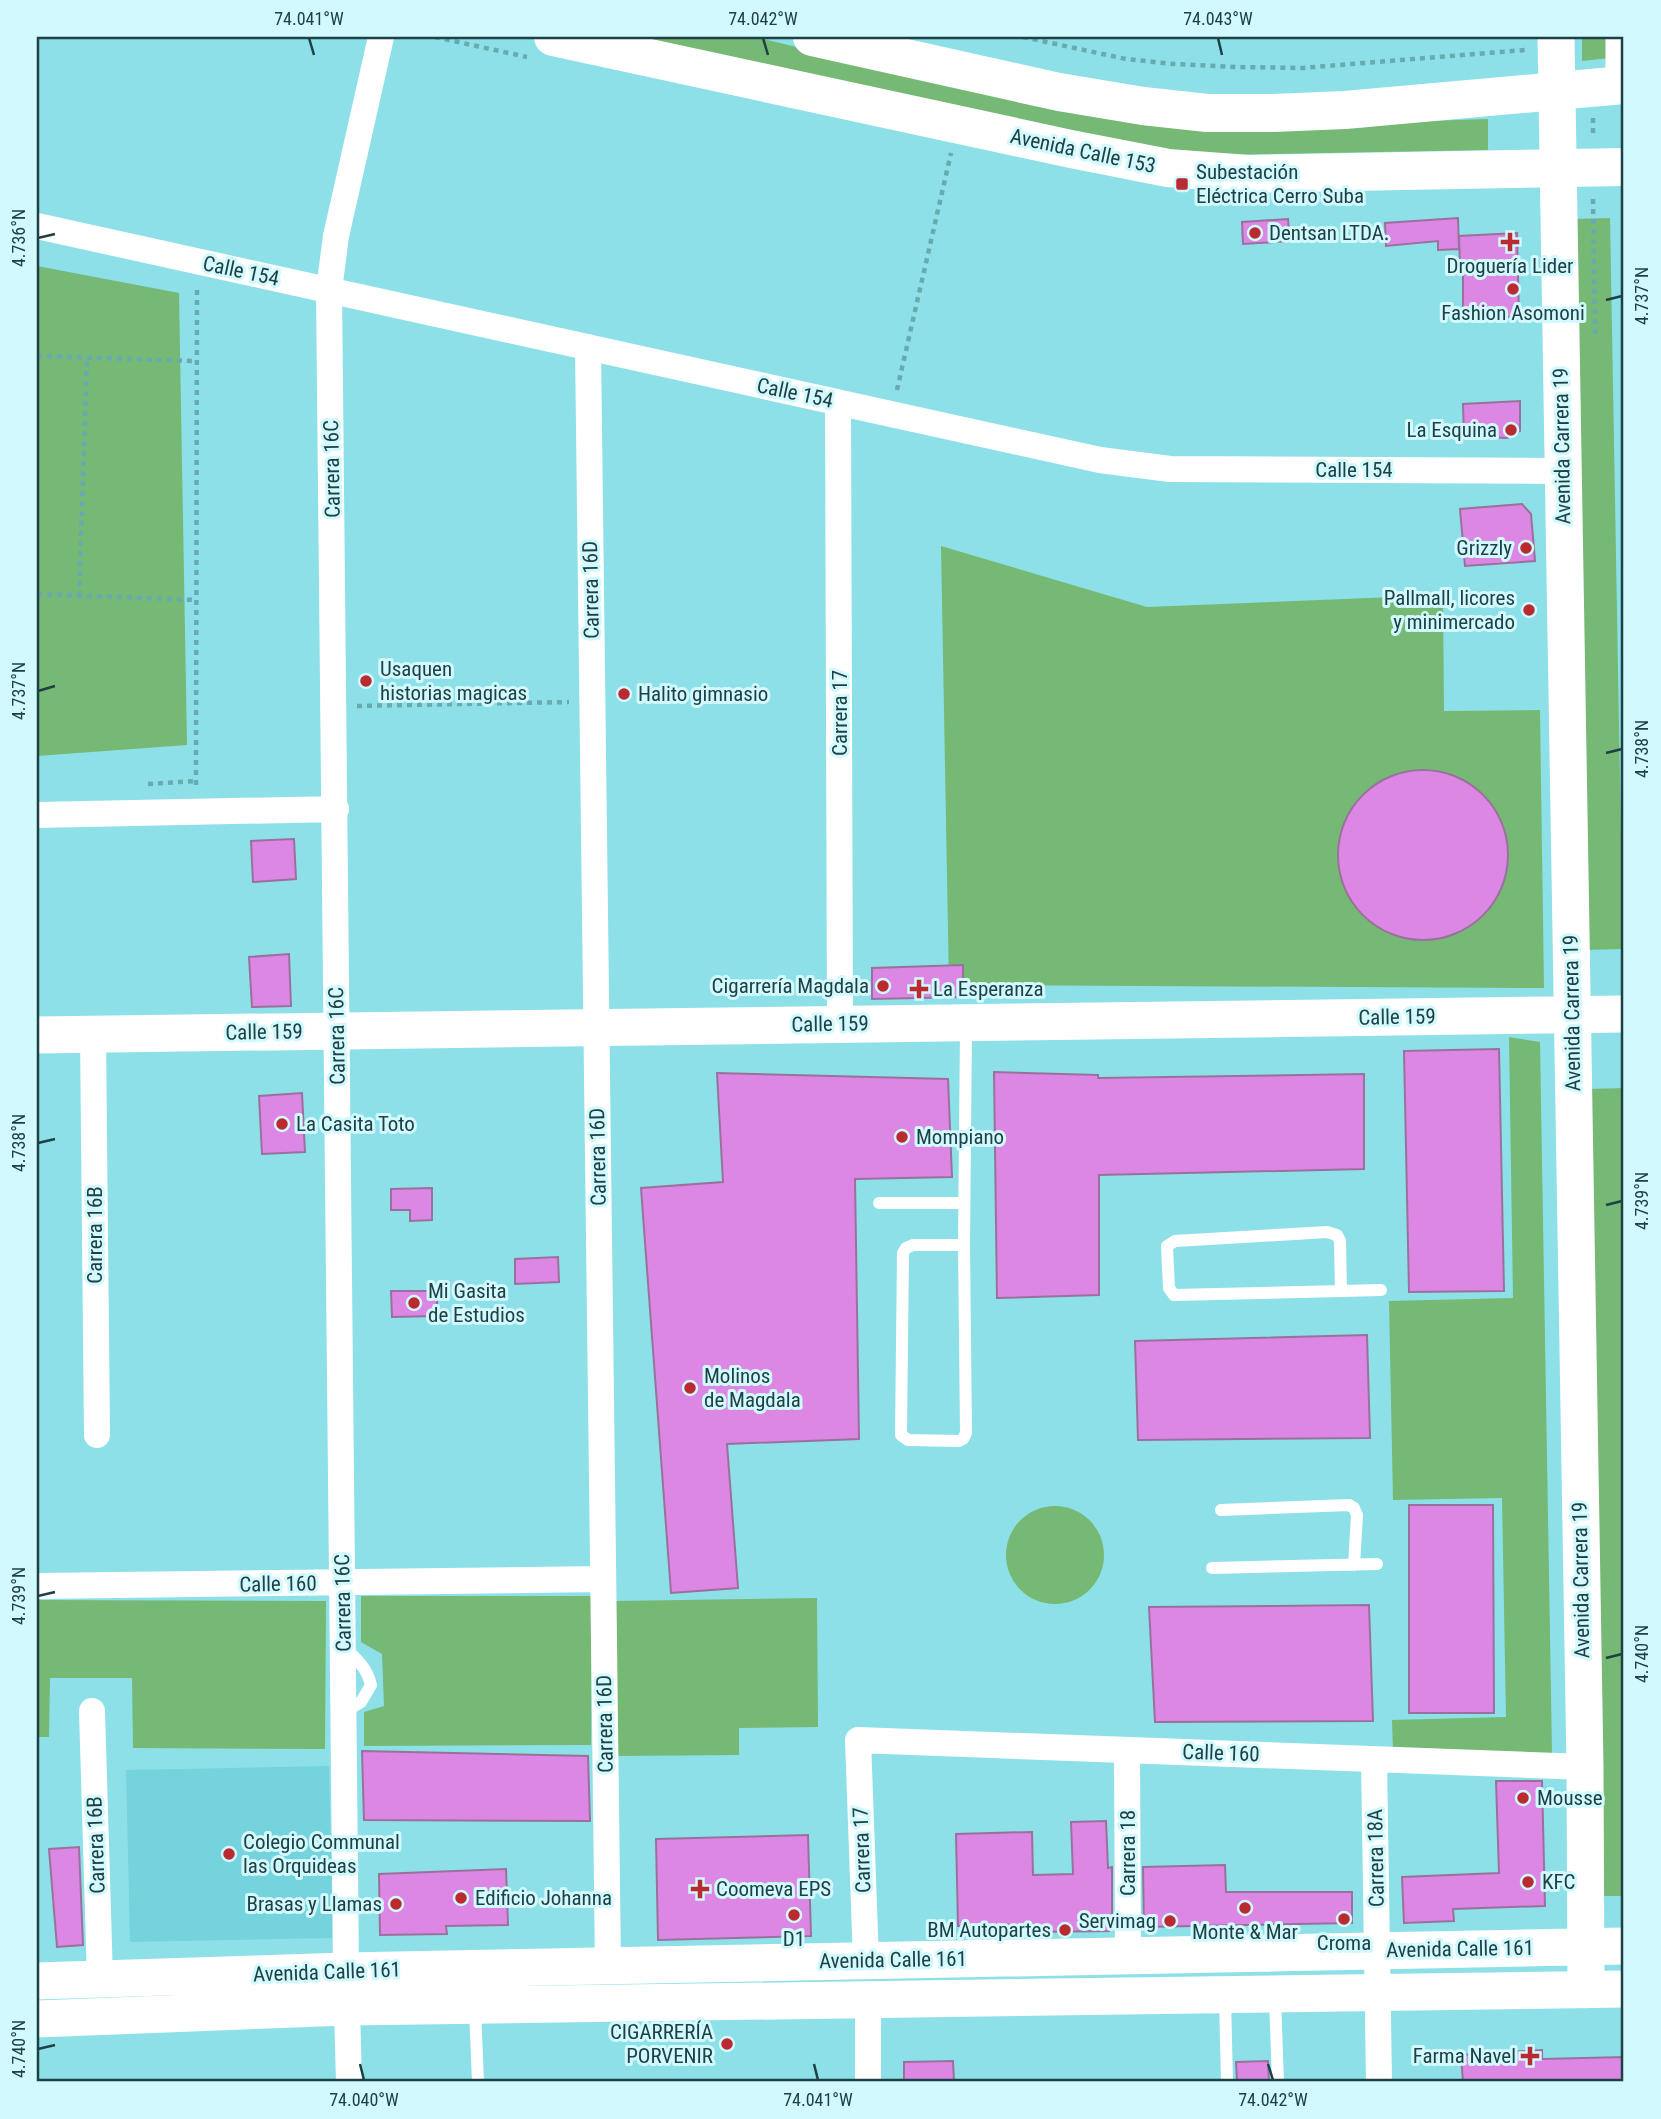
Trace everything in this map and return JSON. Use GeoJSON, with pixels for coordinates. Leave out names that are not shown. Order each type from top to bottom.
{"type":"FeatureCollection","features":[{"type":"Feature","properties":{"kind":"main road","name":"Avenida Calle 153"},"geometry":{"type":"LineString","coordinates":[[553,37],[1130,161],[1200,172],[1248,174],[1624,167]]}},
{"type":"Feature","properties":{"kind":"main road"},"geometry":{"type":"LineString","coordinates":[[812,37],[1070,94],[1143,107],[1207,113],[1345,110],[1624,85]]}},
{"type":"Feature","properties":{"kind":"main road"},"geometry":{"type":"LineString","coordinates":[[1624,37],[1624,72]]}},
{"type":"Feature","properties":{"kind":"main road","name":"Avenida Carrera 19"},"geometry":{"type":"LineString","coordinates":[[1556,41],[1586,1990]]}},
{"type":"Feature","properties":{"kind":"main road","name":"Calle 159"},"geometry":{"type":"LineString","coordinates":[[37,1035],[1624,1014]]}},
{"type":"Feature","properties":{"kind":"main road","name":"Avenida Calle 161"},"geometry":{"type":"LineString","coordinates":[[37,1981],[346,1971],[1624,1946]]}},
{"type":"Feature","properties":{"kind":"main road","name":"Avenida Calle 161"},"geometry":{"type":"LineString","coordinates":[[37,2019],[347,2007],[1624,1989]]}},
{"type":"Feature","properties":{"kind":"street","name":"Carrera 16C"},"geometry":{"type":"LineString","coordinates":[[349,2082],[329,290],[336,236],[381,37]]}},
{"type":"Feature","properties":{"kind":"street","name":"Calle 154"},"geometry":{"type":"LineString","coordinates":[[37,226],[1100,460],[1170,469],[1563,471]]}},
{"type":"Feature","properties":{"kind":"street","name":"Carrera 16D"},"geometry":{"type":"LineString","coordinates":[[588,347],[608,1966]]}},
{"type":"Feature","properties":{"kind":"street","name":"Carrera 17"},"geometry":{"type":"LineString","coordinates":[[838,402],[840,1024]]}},
{"type":"Feature","properties":{"kind":"street"},"geometry":{"type":"LineString","coordinates":[[37,815],[335,809]]}},
{"type":"Feature","properties":{"kind":"street","name":"Carrera 16B"},"geometry":{"type":"LineString","coordinates":[[93,1035],[97,1435]]}},
{"type":"Feature","properties":{"kind":"street","name":"Calle 160"},"geometry":{"type":"LineString","coordinates":[[37,1586],[603,1579]]}},
{"type":"Feature","properties":{"kind":"street","name":"Carrera 16B"},"geometry":{"type":"LineString","coordinates":[[92,1711],[100,1979]]}},
{"type":"Feature","properties":{"kind":"street","name":"Carrera 17"},"geometry":{"type":"LineString","coordinates":[[858,1740],[866,1961]]}},
{"type":"Feature","properties":{"kind":"street","name":"Calle 160"},"geometry":{"type":"LineString","coordinates":[[858,1740],[1584,1767]]}},
{"type":"Feature","properties":{"kind":"street","name":"Carrera 18"},"geometry":{"type":"LineString","coordinates":[[1127,1750],[1128,1955]]}},
{"type":"Feature","properties":{"kind":"street","name":"Carrera 18A"},"geometry":{"type":"LineString","coordinates":[[1374,1759],[1379,2082]]}},
{"type":"Feature","properties":{"kind":"street"},"geometry":{"type":"LineString","coordinates":[[868,2000],[868,2082]]}},
{"type":"Feature","properties":{"kind":"lane"},"geometry":{"type":"LineString","coordinates":[[964,1245],[913,1245],[903,1253],[901,1435],[908,1440],[959,1441],[963,1440],[966,1433],[966,1023]]}},
{"type":"Feature","properties":{"kind":"lane"},"geometry":{"type":"LineString","coordinates":[[879,1203],[964,1203]]}},
{"type":"Feature","properties":{"kind":"lane"},"geometry":{"type":"LineString","coordinates":[[1341,1291],[1340,1241],[1337,1235],[1327,1232],[1175,1241],[1167,1246],[1169,1288],[1174,1295],[1341,1291],[1381,1290]]}},
{"type":"Feature","properties":{"kind":"lane"},"geometry":{"type":"LineString","coordinates":[[1221,1510],[1349,1505],[1357,1515],[1354,1565]]}},
{"type":"Feature","properties":{"kind":"lane"},"geometry":{"type":"LineString","coordinates":[[1212,1567],[1377,1564]]}},
{"type":"Feature","properties":{"kind":"lane"},"geometry":{"type":"LineString","coordinates":[[1275,1994],[1278,2082]]}},
{"type":"Feature","properties":{"kind":"lane"},"geometry":{"type":"LineString","coordinates":[[1225,1995],[1227,2082]]}},
{"type":"Feature","properties":{"kind":"lane"},"geometry":{"type":"LineString","coordinates":[[475,2005],[478,2082]]}},
{"type":"Feature","properties":{"kind":"path"},"geometry":{"type":"LineString","coordinates":[[1023,37],[1126,59],[1173,64],[1302,68],[1505,53],[1556,41]]}},
{"type":"Feature","properties":{"kind":"path"},"geometry":{"type":"LineString","coordinates":[[892,414],[958,125]]}},
{"type":"Feature","properties":{"kind":"path"},"geometry":{"type":"LineString","coordinates":[[196,811],[197,261]]}},
{"type":"Feature","properties":{"kind":"path"},"geometry":{"type":"LineString","coordinates":[[37,356],[195,361]]}},
{"type":"Feature","properties":{"kind":"path"},"geometry":{"type":"LineString","coordinates":[[79,596],[87,358]]}},
{"type":"Feature","properties":{"kind":"path"},"geometry":{"type":"LineString","coordinates":[[37,594],[196,600]]}},
{"type":"Feature","properties":{"kind":"path"},"geometry":{"type":"LineString","coordinates":[[335,706],[592,702]]}},
{"type":"Feature","properties":{"kind":"shaded area","name":"Colegio Communal las Orquideas"},"geometry":{"type":"Polygon","coordinates":[[[329,1766],[333,1938],[130,1942],[126,1770],[329,1766]]]}},
{"type":"Feature","properties":{"kind":"green space"},"geometry":{"type":"Polygon","coordinates":[[[610,37],[755,37],[1040,105],[1211,128],[1488,119],[1488,150],[1212,155],[1151,153],[610,37]]]}},
{"type":"Feature","properties":{"kind":"green space"},"geometry":{"type":"Polygon","coordinates":[[[1582,37],[1610,37],[1610,58],[1582,61],[1582,37]]]}},
{"type":"Feature","properties":{"kind":"green space"},"geometry":{"type":"Polygon","coordinates":[[[1610,218],[1623,949],[1583,950],[1573,219],[1610,218]]]}},
{"type":"Feature","properties":{"kind":"green space"},"geometry":{"type":"Polygon","coordinates":[[[37,266],[179,293],[187,745],[37,756],[37,266]]]}},
{"type":"Feature","properties":{"kind":"green space"},"geometry":{"type":"Polygon","coordinates":[[[941,546],[1147,607],[1443,595],[1444,711],[1540,710],[1544,988],[949,985],[941,546]]]}},
{"type":"Feature","properties":{"kind":"green space"},"geometry":{"type":"Polygon","coordinates":[[[1509,1037],[1540,1042],[1552,1754],[1393,1751],[1392,1720],[1506,1717],[1502,1498],[1393,1500],[1389,1301],[1513,1298],[1509,1037]]]}},
{"type":"Feature","properties":{"kind":"green space"},"geometry":{"type":"Polygon","coordinates":[[[1624,1088],[1624,1896],[1601,1896],[1587,1089],[1624,1088]]]}},
{"type":"Feature","properties":{"kind":"green space"},"geometry":{"type":"Polygon","coordinates":[[[1055,1506],[1074,1510],[1090,1520],[1100,1536],[1104,1555],[1100,1574],[1090,1590],[1074,1600],[1055,1604],[1036,1600],[1020,1590],[1010,1574],[1006,1555],[1010,1536],[1020,1520],[1036,1510],[1055,1506]]]}},
{"type":"Feature","properties":{"kind":"green space"},"geometry":{"type":"Polygon","coordinates":[[[361,1596],[592,1596],[591,1745],[364,1746],[364,1712],[384,1706],[382,1654],[361,1642],[361,1596]]]}},
{"type":"Feature","properties":{"kind":"green space"},"geometry":{"type":"Polygon","coordinates":[[[817,1598],[818,1727],[739,1728],[739,1755],[616,1756],[615,1601],[817,1598]]]}},
{"type":"Feature","properties":{"kind":"green space"},"geometry":{"type":"Polygon","coordinates":[[[37,1600],[326,1601],[325,1749],[133,1748],[132,1678],[50,1678],[49,1737],[37,1737],[37,1600]]]}},
{"type":"Feature","properties":{"kind":"building"},"geometry":{"type":"Polygon","coordinates":[[[1458,218],[1459,249],[1438,250],[1438,241],[1386,246],[1385,223],[1458,218]]]}},
{"type":"Feature","properties":{"kind":"building"},"geometry":{"type":"Polygon","coordinates":[[[1288,219],[1290,241],[1243,244],[1242,222],[1288,219]]]}},
{"type":"Feature","properties":{"kind":"building"},"geometry":{"type":"Polygon","coordinates":[[[1517,233],[1519,317],[1463,317],[1463,265],[1460,265],[1459,236],[1517,233]]]}},
{"type":"Feature","properties":{"kind":"building"},"geometry":{"type":"Polygon","coordinates":[[[1520,401],[1520,431],[1507,438],[1464,436],[1463,404],[1520,401]]]}},
{"type":"Feature","properties":{"kind":"building"},"geometry":{"type":"Polygon","coordinates":[[[1522,504],[1531,514],[1535,561],[1465,566],[1460,509],[1522,504]]]}},
{"type":"Feature","properties":{"kind":"building"},"geometry":{"type":"Polygon","coordinates":[[[1423,770],[1455,777],[1483,795],[1501,823],[1508,855],[1501,887],[1483,915],[1455,933],[1423,940],[1391,933],[1363,915],[1345,887],[1338,855],[1345,823],[1363,795],[1391,777],[1423,770]]]}},
{"type":"Feature","properties":{"kind":"building"},"geometry":{"type":"Polygon","coordinates":[[[294,839],[296,879],[253,882],[251,841],[294,839]]]}},
{"type":"Feature","properties":{"kind":"building"},"geometry":{"type":"Polygon","coordinates":[[[289,954],[291,1006],[252,1007],[249,957],[289,954]]]}},
{"type":"Feature","properties":{"kind":"building"},"geometry":{"type":"Polygon","coordinates":[[[963,965],[963,997],[872,999],[872,968],[963,965]]]}},
{"type":"Feature","properties":{"kind":"building"},"geometry":{"type":"Polygon","coordinates":[[[1499,1049],[1504,1291],[1409,1292],[1404,1051],[1499,1049]]]}},
{"type":"Feature","properties":{"kind":"building"},"geometry":{"type":"Polygon","coordinates":[[[994,1072],[1098,1075],[1098,1078],[1364,1074],[1364,1169],[1099,1175],[1099,1295],[997,1298],[994,1072]]]}},
{"type":"Feature","properties":{"kind":"building"},"geometry":{"type":"Polygon","coordinates":[[[717,1073],[948,1079],[952,1177],[855,1179],[859,1439],[727,1444],[738,1588],[671,1593],[641,1188],[723,1182],[717,1073]]]}},
{"type":"Feature","properties":{"kind":"building","name":"La Casita Toto"},"geometry":{"type":"Polygon","coordinates":[[[302,1093],[305,1152],[262,1154],[259,1096],[302,1093]]]}},
{"type":"Feature","properties":{"kind":"building"},"geometry":{"type":"Polygon","coordinates":[[[432,1188],[432,1220],[410,1221],[410,1210],[391,1210],[391,1189],[432,1188]]]}},
{"type":"Feature","properties":{"kind":"building"},"geometry":{"type":"Polygon","coordinates":[[[558,1257],[559,1282],[515,1284],[515,1259],[558,1257]]]}},
{"type":"Feature","properties":{"kind":"building","name":"Mi Gasita de Estudios"},"geometry":{"type":"Polygon","coordinates":[[[391,1291],[437,1291],[437,1316],[392,1317],[391,1291]]]}},
{"type":"Feature","properties":{"kind":"building"},"geometry":{"type":"Polygon","coordinates":[[[1367,1335],[1370,1438],[1138,1440],[1135,1341],[1367,1335]]]}},
{"type":"Feature","properties":{"kind":"building"},"geometry":{"type":"Polygon","coordinates":[[[1409,1505],[1493,1505],[1494,1713],[1409,1713],[1409,1505]]]}},
{"type":"Feature","properties":{"kind":"building"},"geometry":{"type":"Polygon","coordinates":[[[1369,1605],[1373,1721],[1155,1722],[1149,1607],[1369,1605]]]}},
{"type":"Feature","properties":{"kind":"building"},"geometry":{"type":"Polygon","coordinates":[[[362,1751],[588,1756],[590,1821],[364,1820],[362,1751]]]}},
{"type":"Feature","properties":{"kind":"building"},"geometry":{"type":"Polygon","coordinates":[[[1496,1781],[1542,1781],[1545,1906],[1453,1909],[1454,1921],[1404,1923],[1402,1877],[1499,1873],[1496,1781]]]}},
{"type":"Feature","properties":{"kind":"building"},"geometry":{"type":"Polygon","coordinates":[[[1106,1821],[1108,1868],[1112,1867],[1112,1927],[1109,1927],[1109,1931],[1034,1932],[1034,1924],[958,1926],[956,1834],[1032,1832],[1033,1875],[1073,1874],[1071,1822],[1106,1821]]]}},
{"type":"Feature","properties":{"kind":"building"},"geometry":{"type":"Polygon","coordinates":[[[808,1835],[811,1936],[658,1940],[656,1839],[808,1835]]]}},
{"type":"Feature","properties":{"kind":"building"},"geometry":{"type":"Polygon","coordinates":[[[79,1847],[83,1945],[57,1947],[49,1849],[79,1847]]]}},
{"type":"Feature","properties":{"kind":"building"},"geometry":{"type":"Polygon","coordinates":[[[1225,1865],[1226,1892],[1352,1892],[1352,1923],[1144,1927],[1143,1867],[1225,1865]]]}},
{"type":"Feature","properties":{"kind":"building"},"geometry":{"type":"Polygon","coordinates":[[[506,1869],[508,1925],[446,1926],[447,1934],[380,1935],[379,1874],[506,1869]]]}},
{"type":"Feature","properties":{"kind":"building"},"geometry":{"type":"Polygon","coordinates":[[[1542,2050],[1542,2059],[1624,2057],[1624,2082],[1463,2082],[1461,2055],[1542,2050]]]}},
{"type":"Feature","properties":{"kind":"building"},"geometry":{"type":"Polygon","coordinates":[[[953,2061],[954,2082],[904,2082],[904,2062],[953,2061]]]}},
{"type":"Feature","properties":{"kind":"building"},"geometry":{"type":"Polygon","coordinates":[[[1268,2061],[1269,2082],[1237,2082],[1236,2062],[1268,2061]]]}},
{"type":"Feature","properties":{"kind":"place","name":"Subestación Eléctrica Cerro Suba"},"geometry":{"type":"Point","coordinates":[1182,184]}},
{"type":"Feature","properties":{"kind":"place","name":"Dentsan LTDA."},"geometry":{"type":"Point","coordinates":[1255,233]}},
{"type":"Feature","properties":{"kind":"place","name":"Droguería Lider"},"geometry":{"type":"Point","coordinates":[1510,242]}},
{"type":"Feature","properties":{"kind":"place","name":"Fashion Asomoni"},"geometry":{"type":"Point","coordinates":[1513,289]}},
{"type":"Feature","properties":{"kind":"place","name":"La Esquina"},"geometry":{"type":"Point","coordinates":[1511,430]}},
{"type":"Feature","properties":{"kind":"place","name":"Grizzly"},"geometry":{"type":"Point","coordinates":[1526,548]}},
{"type":"Feature","properties":{"kind":"place","name":"Pallmall, licores y minimercado"},"geometry":{"type":"Point","coordinates":[1529,610]}},
{"type":"Feature","properties":{"kind":"place","name":"Usaquen historias magicas"},"geometry":{"type":"Point","coordinates":[366,681]}},
{"type":"Feature","properties":{"kind":"place","name":"Halito gimnasio"},"geometry":{"type":"Point","coordinates":[624,694]}},
{"type":"Feature","properties":{"kind":"place","name":"Cigarrería Magdala"},"geometry":{"type":"Point","coordinates":[883,986]}},
{"type":"Feature","properties":{"kind":"place","name":"La Esperanza"},"geometry":{"type":"Point","coordinates":[919,989]}},
{"type":"Feature","properties":{"kind":"place","name":"La Casita Toto"},"geometry":{"type":"Point","coordinates":[282,1124]}},
{"type":"Feature","properties":{"kind":"place","name":"Mompiano"},"geometry":{"type":"Point","coordinates":[902,1137]}},
{"type":"Feature","properties":{"kind":"place","name":"Mi Gasita de Estudios"},"geometry":{"type":"Point","coordinates":[414,1303]}},
{"type":"Feature","properties":{"kind":"place","name":"Molinos de Magdala"},"geometry":{"type":"Point","coordinates":[690,1388]}},
{"type":"Feature","properties":{"kind":"place","name":"Mousse"},"geometry":{"type":"Point","coordinates":[1523,1798]}},
{"type":"Feature","properties":{"kind":"place","name":"Colegio Communal las Orquideas"},"geometry":{"type":"Point","coordinates":[229,1854]}},
{"type":"Feature","properties":{"kind":"place","name":"KFC"},"geometry":{"type":"Point","coordinates":[1528,1882]}},
{"type":"Feature","properties":{"kind":"place","name":"Coomeva EPS"},"geometry":{"type":"Point","coordinates":[700,1889]}},
{"type":"Feature","properties":{"kind":"place","name":"Edificio Johanna"},"geometry":{"type":"Point","coordinates":[461,1898]}},
{"type":"Feature","properties":{"kind":"place","name":"Brasas y Llamas"},"geometry":{"type":"Point","coordinates":[396,1904]}},
{"type":"Feature","properties":{"kind":"place","name":"Monte & Mar"},"geometry":{"type":"Point","coordinates":[1245,1908]}},
{"type":"Feature","properties":{"kind":"place","name":"D1"},"geometry":{"type":"Point","coordinates":[794,1915]}},
{"type":"Feature","properties":{"kind":"place","name":"Croma"},"geometry":{"type":"Point","coordinates":[1344,1919]}},
{"type":"Feature","properties":{"kind":"place","name":"Servimag"},"geometry":{"type":"Point","coordinates":[1170,1921]}},
{"type":"Feature","properties":{"kind":"place","name":"BM Autopartes"},"geometry":{"type":"Point","coordinates":[1065,1930]}},
{"type":"Feature","properties":{"kind":"place","name":"CIGARRERÍA PORVENIR"},"geometry":{"type":"Point","coordinates":[727,2044]}},
{"type":"Feature","properties":{"kind":"place","name":"Farma Navel"},"geometry":{"type":"Point","coordinates":[1530,2056]}}]}
